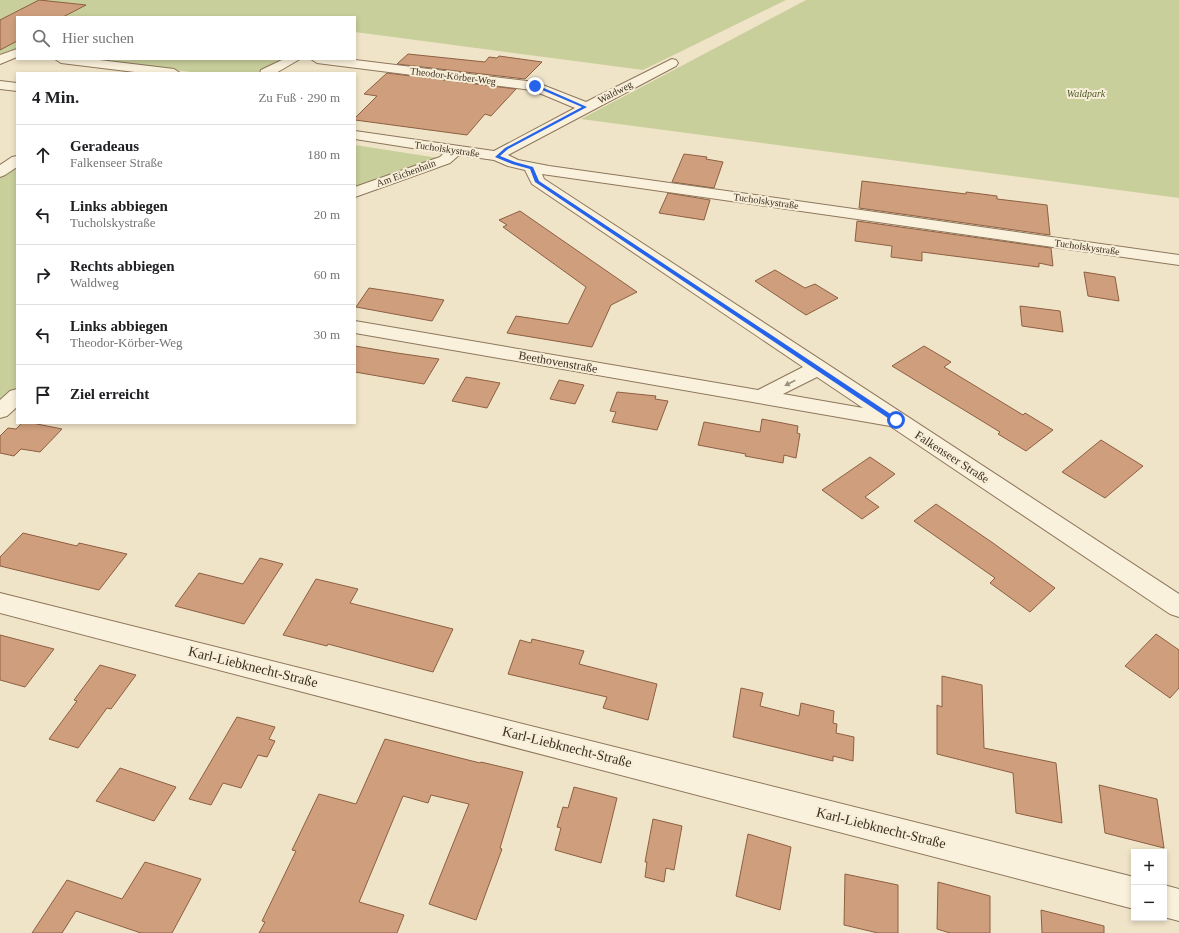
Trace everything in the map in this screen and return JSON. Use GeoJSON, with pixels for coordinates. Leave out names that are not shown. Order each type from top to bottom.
{"type":"FeatureCollection","features":[{"type":"Feature","properties":{"kind":"street"},"geometry":{"type":"LineString","coordinates":[[0,60],[14,53],[16,54]]}},
{"type":"Feature","properties":{"kind":"street"},"geometry":{"type":"LineString","coordinates":[[69,60],[166,72]]}},
{"type":"Feature","properties":{"kind":"street"},"geometry":{"type":"LineString","coordinates":[[268,72],[292,60]]}},
{"type":"Feature","properties":{"kind":"street","name":"Theodor-Körber-Weg"},"geometry":{"type":"LineString","coordinates":[[325,60],[535,86],[585,107]]}},
{"type":"Feature","properties":{"kind":"street","name":"Waldweg"},"geometry":{"type":"LineString","coordinates":[[497,156],[507,148],[672,63]]}},
{"type":"Feature","properties":{"kind":"street"},"geometry":{"type":"LineString","coordinates":[[0,85],[16,87]]}},
{"type":"Feature","properties":{"kind":"street","name":"Tucholskystraße"},"geometry":{"type":"LineString","coordinates":[[356,135],[497,156],[532,168],[1179,260]]}},
{"type":"Feature","properties":{"kind":"street","name":"Am Eichenhain"},"geometry":{"type":"LineString","coordinates":[[356,192],[445,160],[455,150]]}},
{"type":"Feature","properties":{"kind":"street"},"geometry":{"type":"LineString","coordinates":[[0,172],[16,161]]}},
{"type":"Feature","properties":{"kind":"street","name":"Falkenseer Straße"},"geometry":{"type":"LineString","coordinates":[[532,168],[537,181],[1179,607]]}},
{"type":"Feature","properties":{"kind":"street","name":"Beethovenstraße"},"geometry":{"type":"LineString","coordinates":[[356,327],[896,420]]}},
{"type":"Feature","properties":{"kind":"street"},"geometry":{"type":"LineString","coordinates":[[762,397],[818,368]]}},
{"type":"Feature","properties":{"kind":"street"},"geometry":{"type":"LineString","coordinates":[[0,411],[16,397]]}},
{"type":"Feature","properties":{"kind":"street","name":"Karl-Liebknecht-Straße"},"geometry":{"type":"LineString","coordinates":[[0,603],[1131,892]]}},
{"type":"Feature","properties":{"kind":"street"},"geometry":{"type":"LineString","coordinates":[[1167,902],[1179,905]]}},
{"type":"Feature","properties":{"kind":"green space"},"geometry":{"type":"Polygon","coordinates":[[[0,0],[786,0],[643,70],[356,32],[356,16],[16,16],[16,50],[11,50],[0,55],[0,0]]]}},
{"type":"Feature","properties":{"kind":"green space","name":"Waldpark"},"geometry":{"type":"Polygon","coordinates":[[[806,0],[1179,0],[1179,198],[581,119],[806,0]]]}},
{"type":"Feature","properties":{"kind":"green space"},"geometry":{"type":"Polygon","coordinates":[[[95,60],[284,60],[261,72],[191,72],[95,60]]]}},
{"type":"Feature","properties":{"kind":"green space"},"geometry":{"type":"Polygon","coordinates":[[[356,145],[445,159],[356,192],[356,145]]]}},
{"type":"Feature","properties":{"kind":"green space"},"geometry":{"type":"Polygon","coordinates":[[[16,161],[16,391],[0,406],[0,172],[16,161]]]}},
{"type":"Feature","properties":{"kind":"building"},"geometry":{"type":"Polygon","coordinates":[[[39,0],[86,5],[65,16],[16,16],[16,42],[0,50],[0,20],[39,0]]]}},
{"type":"Feature","properties":{"kind":"building"},"geometry":{"type":"Polygon","coordinates":[[[408,54],[485,62],[489,57],[497,58],[499,56],[542,62],[525,79],[397,64],[408,54]]]}},
{"type":"Feature","properties":{"kind":"building"},"geometry":{"type":"Polygon","coordinates":[[[387,73],[516,89],[491,116],[485,114],[467,135],[356,120],[356,117],[377,96],[364,94],[387,73]]]}},
{"type":"Feature","properties":{"kind":"building"},"geometry":{"type":"Polygon","coordinates":[[[684,154],[707,157],[706,159],[723,162],[714,188],[672,182],[684,154]]]}},
{"type":"Feature","properties":{"kind":"building"},"geometry":{"type":"Polygon","coordinates":[[[862,181],[966,194],[966,192],[997,196],[997,199],[1047,205],[1050,235],[859,208],[862,181]]]}},
{"type":"Feature","properties":{"kind":"building"},"geometry":{"type":"Polygon","coordinates":[[[668,193],[710,200],[704,220],[659,213],[668,193]]]}},
{"type":"Feature","properties":{"kind":"building"},"geometry":{"type":"Polygon","coordinates":[[[520,211],[637,292],[611,305],[592,347],[507,333],[516,316],[568,324],[586,287],[503,227],[507,225],[499,220],[520,211]]]}},
{"type":"Feature","properties":{"kind":"building"},"geometry":{"type":"Polygon","coordinates":[[[857,221],[1051,248],[1053,266],[1039,263],[1039,267],[922,252],[922,261],[891,257],[892,246],[855,241],[857,221]]]}},
{"type":"Feature","properties":{"kind":"building"},"geometry":{"type":"Polygon","coordinates":[[[775,270],[805,288],[815,284],[838,298],[806,315],[755,281],[775,270]]]}},
{"type":"Feature","properties":{"kind":"building"},"geometry":{"type":"Polygon","coordinates":[[[1084,272],[1115,277],[1119,301],[1088,296],[1084,272]]]}},
{"type":"Feature","properties":{"kind":"building"},"geometry":{"type":"Polygon","coordinates":[[[369,288],[444,300],[432,321],[356,307],[369,288]]]}},
{"type":"Feature","properties":{"kind":"building"},"geometry":{"type":"Polygon","coordinates":[[[1020,306],[1060,311],[1063,332],[1022,326],[1020,306]]]}},
{"type":"Feature","properties":{"kind":"building"},"geometry":{"type":"Polygon","coordinates":[[[356,346],[439,359],[424,384],[356,372],[356,346]]]}},
{"type":"Feature","properties":{"kind":"building"},"geometry":{"type":"Polygon","coordinates":[[[924,346],[951,362],[944,367],[1023,415],[1025,413],[1053,430],[1026,451],[998,434],[1000,432],[892,366],[924,346]]]}},
{"type":"Feature","properties":{"kind":"building"},"geometry":{"type":"Polygon","coordinates":[[[466,377],[500,383],[487,408],[452,401],[466,377]]]}},
{"type":"Feature","properties":{"kind":"building"},"geometry":{"type":"Polygon","coordinates":[[[559,380],[584,385],[575,404],[550,399],[559,380]]]}},
{"type":"Feature","properties":{"kind":"building"},"geometry":{"type":"Polygon","coordinates":[[[617,392],[656,396],[655,399],[668,401],[657,430],[612,422],[616,412],[610,411],[617,392]]]}},
{"type":"Feature","properties":{"kind":"building"},"geometry":{"type":"Polygon","coordinates":[[[762,419],[798,426],[797,433],[800,434],[796,458],[784,455],[783,463],[698,445],[704,422],[760,432],[762,419]]]}},
{"type":"Feature","properties":{"kind":"building"},"geometry":{"type":"Polygon","coordinates":[[[21,424],[37,424],[62,429],[40,452],[21,449],[14,456],[0,453],[0,436],[8,428],[16,429],[21,424]]]}},
{"type":"Feature","properties":{"kind":"building"},"geometry":{"type":"Polygon","coordinates":[[[1101,440],[1143,466],[1105,498],[1062,472],[1101,440]]]}},
{"type":"Feature","properties":{"kind":"building"},"geometry":{"type":"Polygon","coordinates":[[[870,457],[895,474],[865,497],[879,507],[862,519],[822,490],[870,457]]]}},
{"type":"Feature","properties":{"kind":"building"},"geometry":{"type":"Polygon","coordinates":[[[936,504],[1055,588],[1030,612],[990,583],[995,578],[914,521],[936,504]]]}},
{"type":"Feature","properties":{"kind":"building"},"geometry":{"type":"Polygon","coordinates":[[[23,533],[77,546],[79,543],[127,554],[99,590],[0,566],[0,557],[23,533]]]}},
{"type":"Feature","properties":{"kind":"building"},"geometry":{"type":"Polygon","coordinates":[[[260,558],[283,564],[244,624],[175,606],[199,573],[243,584],[260,558]]]}},
{"type":"Feature","properties":{"kind":"building"},"geometry":{"type":"Polygon","coordinates":[[[316,579],[358,589],[350,603],[453,629],[433,672],[328,644],[327,646],[283,635],[316,579]]]}},
{"type":"Feature","properties":{"kind":"building"},"geometry":{"type":"Polygon","coordinates":[[[1156,634],[1179,650],[1179,688],[1170,698],[1125,666],[1156,634]]]}},
{"type":"Feature","properties":{"kind":"building"},"geometry":{"type":"Polygon","coordinates":[[[0,635],[54,649],[25,687],[0,680],[0,635]]]}},
{"type":"Feature","properties":{"kind":"building"},"geometry":{"type":"Polygon","coordinates":[[[532,639],[584,651],[579,664],[657,684],[648,720],[603,708],[607,697],[508,674],[520,640],[531,643],[532,639]]]}},
{"type":"Feature","properties":{"kind":"building"},"geometry":{"type":"Polygon","coordinates":[[[100,665],[136,675],[111,709],[107,708],[78,748],[49,739],[77,701],[74,700],[100,665]]]}},
{"type":"Feature","properties":{"kind":"building"},"geometry":{"type":"Polygon","coordinates":[[[942,676],[982,685],[984,748],[1056,763],[1062,823],[1016,813],[1013,773],[937,754],[937,705],[942,707],[942,676]]]}},
{"type":"Feature","properties":{"kind":"building"},"geometry":{"type":"Polygon","coordinates":[[[741,688],[763,693],[760,706],[799,716],[801,703],[834,711],[833,723],[837,724],[836,733],[854,737],[853,761],[833,756],[833,761],[733,737],[741,688]]]}},
{"type":"Feature","properties":{"kind":"building"},"geometry":{"type":"Polygon","coordinates":[[[237,717],[275,727],[269,739],[275,741],[267,757],[258,755],[241,788],[223,783],[211,805],[189,799],[237,717]]]}},
{"type":"Feature","properties":{"kind":"building"},"geometry":{"type":"Polygon","coordinates":[[[385,739],[480,763],[523,772],[500,848],[502,849],[476,920],[429,904],[469,804],[431,795],[428,803],[403,796],[359,902],[404,915],[397,933],[259,933],[265,922],[262,921],[296,851],[292,850],[319,794],[356,804],[385,739]]]}},
{"type":"Feature","properties":{"kind":"building"},"geometry":{"type":"Polygon","coordinates":[[[120,768],[176,787],[154,821],[96,801],[120,768]]]}},
{"type":"Feature","properties":{"kind":"building"},"geometry":{"type":"Polygon","coordinates":[[[1099,785],[1157,799],[1164,848],[1105,833],[1099,785]]]}},
{"type":"Feature","properties":{"kind":"building"},"geometry":{"type":"Polygon","coordinates":[[[574,787],[617,798],[601,863],[555,850],[561,828],[557,827],[563,807],[568,808],[574,787]]]}},
{"type":"Feature","properties":{"kind":"building"},"geometry":{"type":"Polygon","coordinates":[[[653,819],[682,826],[674,870],[666,868],[664,882],[645,877],[647,862],[645,862],[653,819]]]}},
{"type":"Feature","properties":{"kind":"building"},"geometry":{"type":"Polygon","coordinates":[[[748,834],[791,847],[780,910],[736,896],[748,834]]]}},
{"type":"Feature","properties":{"kind":"building"},"geometry":{"type":"Polygon","coordinates":[[[145,862],[201,879],[172,933],[141,933],[76,911],[62,933],[32,933],[67,880],[122,899],[145,862]]]}},
{"type":"Feature","properties":{"kind":"building"},"geometry":{"type":"Polygon","coordinates":[[[845,874],[898,885],[898,933],[878,933],[844,925],[845,874]]]}},
{"type":"Feature","properties":{"kind":"building"},"geometry":{"type":"Polygon","coordinates":[[[938,882],[990,896],[990,933],[950,933],[937,929],[938,882]]]}},
{"type":"Feature","properties":{"kind":"building"},"geometry":{"type":"Polygon","coordinates":[[[1041,910],[1104,926],[1104,933],[1042,933],[1041,910]]]}},
{"type":"Feature","properties":{"kind":"route"},"geometry":{"type":"LineString","coordinates":[[535,86],[585,107],[507,148],[497,156],[532,168],[537,181],[896,420]]}}]}
